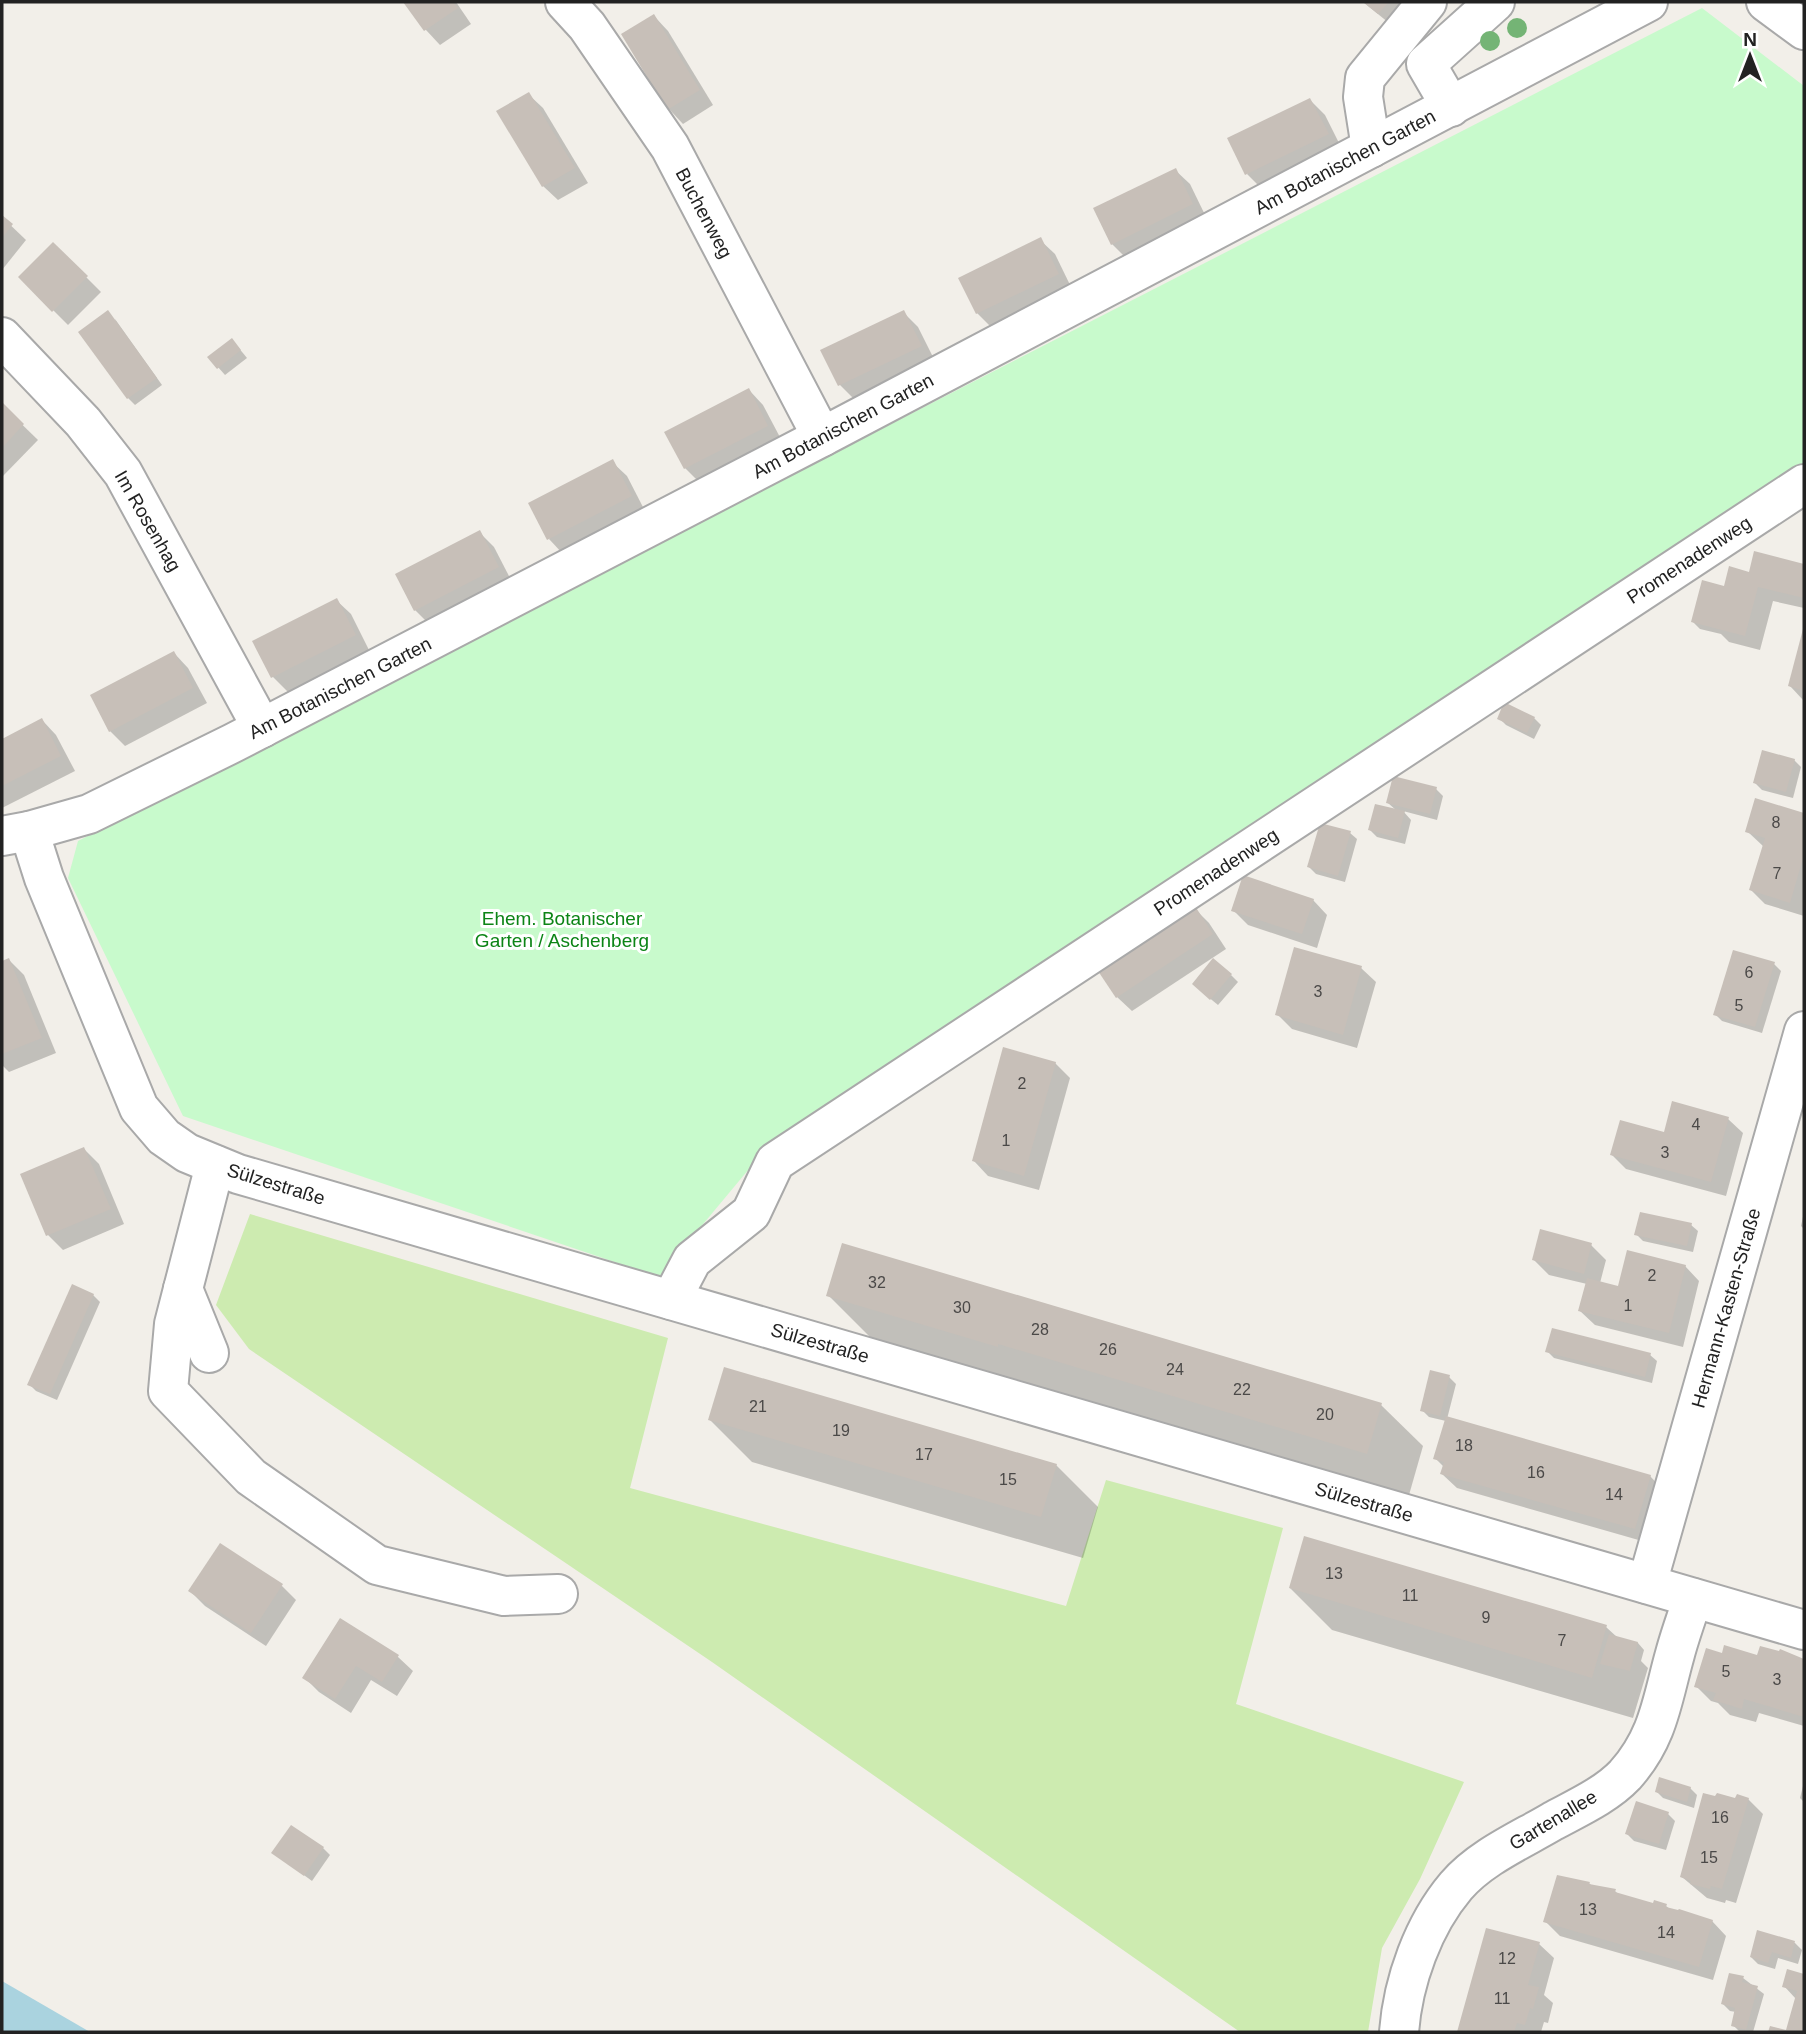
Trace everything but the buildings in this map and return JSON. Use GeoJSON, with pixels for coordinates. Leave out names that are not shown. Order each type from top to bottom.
{"type":"FeatureCollection","features":[{"type":"Feature","properties":{"kind":"street","name":"Buchenweg"},"geometry":{"type":"LineString","coordinates":[[565,2],[587,26],[670,147],[822,437]]}},
{"type":"Feature","properties":{"kind":"street"},"geometry":{"type":"LineString","coordinates":[[1371,148],[1363,97],[1366,78],[1427,2]]}},
{"type":"Feature","properties":{"kind":"street"},"geometry":{"type":"LineString","coordinates":[[1451,107],[1426,64],[1495,2]]}},
{"type":"Feature","properties":{"kind":"street","name":"Am Botanischen Garten"},"geometry":{"type":"LineString","coordinates":[[15,834],[89,814],[262,728],[1648,2]]}},
{"type":"Feature","properties":{"kind":"street"},"geometry":{"type":"LineString","coordinates":[[1766,2],[1804,30]]}},
{"type":"Feature","properties":{"kind":"street","name":"Im Rosenhag"},"geometry":{"type":"LineString","coordinates":[[2,337],[83,422],[123,473],[262,728]]}},
{"type":"Feature","properties":{"kind":"street","name":"Promenadenweg"},"geometry":{"type":"LineString","coordinates":[[671,1300],[692,1260],[751,1213],[775,1162],[1804,484]]}},
{"type":"Feature","properties":{"kind":"street","name":"Sülzestraße"},"geometry":{"type":"LineString","coordinates":[[15,834],[44,878],[139,1108],[164,1137],[187,1153],[251,1178],[1804,1630]]}},
{"type":"Feature","properties":{"kind":"street","name":"Hermann-Kasten-Straße"},"geometry":{"type":"LineString","coordinates":[[1647,1584],[1710,1360],[1739,1269],[1804,1031]]}},
{"type":"Feature","properties":{"kind":"street"},"geometry":{"type":"LineString","coordinates":[[215,1165],[174,1324],[168,1391],[251,1477],[377,1565],[504,1597],[558,1594]]}},
{"type":"Feature","properties":{"kind":"street"},"geometry":{"type":"LineString","coordinates":[[183,1289],[209,1353]]}},
{"type":"Feature","properties":{"kind":"street","name":"Gartenallee"},"geometry":{"type":"LineString","coordinates":[[1399,2032],[1406,1989],[1418,1953],[1434,1917],[1457,1884],[1491,1857],[1594,1798],[1623,1777],[1645,1748],[1662,1711],[1675,1653],[1693,1598]]}},
{"type":"Feature","properties":{"kind":"green space","name":"Ehem. Botanischer Garten / Aschenberg"},"geometry":{"type":"Polygon","coordinates":[[[1702,8],[1804,86],[1804,474],[769,1145],[659,1277],[183,1116],[68,878],[78,841],[1702,8]]]}},
{"type":"Feature","properties":{"kind":"green space"},"geometry":{"type":"Polygon","coordinates":[[[250,1214],[668,1338],[630,1488],[1066,1606],[1106,1480],[1283,1528],[1236,1704],[1464,1782],[1420,1879],[1382,1948],[1368,2032],[1240,2032],[712,1662],[249,1349],[216,1305],[250,1214]]]}},
{"type":"Feature","properties":{"kind":"water"},"geometry":{"type":"Polygon","coordinates":[[[2,1981],[90,2032],[2,2032],[2,1981]]]}}]}
